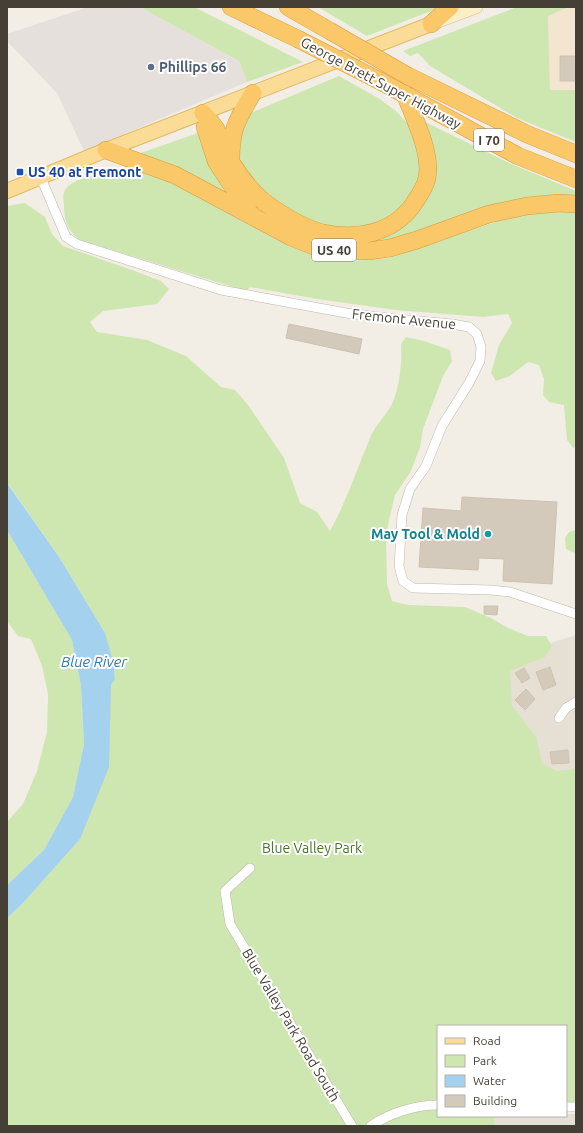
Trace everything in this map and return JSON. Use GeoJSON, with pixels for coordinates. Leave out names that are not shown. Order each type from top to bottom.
{"type":"FeatureCollection","features":[{"type":"Feature","properties":{"kind":"highway","name":"George Brett Super Highway"},"geometry":{"type":"LineString","coordinates":[[231,7],[380,81],[518,156],[576,179]]}},
{"type":"Feature","properties":{"kind":"highway"},"geometry":{"type":"LineString","coordinates":[[431,24],[450,7]]}},
{"type":"Feature","properties":{"kind":"highway","name":"George Brett Super Highway"},"geometry":{"type":"LineString","coordinates":[[296,10],[408,76],[529,135],[576,154]]}},
{"type":"Feature","properties":{"kind":"highway"},"geometry":{"type":"LineString","coordinates":[[231,162],[231,141],[237,120],[253,93]]}},
{"type":"Feature","properties":{"kind":"highway"},"geometry":{"type":"LineString","coordinates":[[203,113],[216,129],[231,162],[249,187],[273,208],[300,224],[322,233],[349,237],[371,234],[390,227],[407,213],[421,193],[427,179],[428,160],[405,94]]}},
{"type":"Feature","properties":{"kind":"highway"},"geometry":{"type":"LineString","coordinates":[[203,113],[206,132],[216,161],[252,216]]}},
{"type":"Feature","properties":{"kind":"highway","name":"US 40"},"geometry":{"type":"LineString","coordinates":[[106,150],[175,175],[291,237],[316,246],[341,251],[369,251],[390,248],[417,240],[489,214],[527,206],[558,203],[576,204]]}},
{"type":"Feature","properties":{"kind":"main road"},"geometry":{"type":"LineString","coordinates":[[7,191],[106,150],[476,7]]}},
{"type":"Feature","properties":{"kind":"street","name":"Fremont Avenue"},"geometry":{"type":"LineString","coordinates":[[41,178],[66,237],[77,244],[221,290],[346,313],[469,327],[477,334],[481,347],[480,361],[470,383],[442,426],[426,466],[410,489],[402,515],[399,566],[403,581],[413,588],[491,590],[510,592],[576,614]]}},
{"type":"Feature","properties":{"kind":"street"},"geometry":{"type":"LineString","coordinates":[[559,718],[566,708],[576,702]]}},
{"type":"Feature","properties":{"kind":"street","name":"Blue Valley Park Road South"},"geometry":{"type":"LineString","coordinates":[[250,868],[225,891],[230,924],[352,1126]]}},
{"type":"Feature","properties":{"kind":"street"},"geometry":{"type":"LineString","coordinates":[[371,1126],[393,1114],[414,1108],[437,1105]]}},
{"type":"Feature","properties":{"kind":"shaded area"},"geometry":{"type":"Polygon","coordinates":[[[88,7],[140,7],[239,61],[247,82],[84,151],[57,93],[7,41],[7,34],[88,7]]]}},
{"type":"Feature","properties":{"kind":"shaded area"},"geometry":{"type":"Polygon","coordinates":[[[569,7],[576,7],[576,90],[550,91],[548,16],[569,7]]]}},
{"type":"Feature","properties":{"kind":"shaded area"},"geometry":{"type":"Polygon","coordinates":[[[576,635],[576,772],[539,775],[503,703],[498,659],[576,635]]]}},
{"type":"Feature","properties":{"kind":"shaded area"},"geometry":{"type":"Polygon","coordinates":[[[567,1114],[576,1114],[576,1126],[491,1126],[491,1117],[567,1117],[567,1114]]]}},
{"type":"Feature","properties":{"kind":"green space"},"geometry":{"type":"Polygon","coordinates":[[[140,7],[194,7],[303,62],[247,82],[239,61],[140,7]]]}},
{"type":"Feature","properties":{"kind":"green space"},"geometry":{"type":"Polygon","coordinates":[[[318,7],[437,7],[431,11],[367,36],[318,7]]]}},
{"type":"Feature","properties":{"kind":"green space"},"geometry":{"type":"Polygon","coordinates":[[[517,7],[569,7],[548,16],[550,90],[576,90],[576,142],[517,118],[430,66],[418,53],[410,56],[403,51],[517,7]]]}},
{"type":"Feature","properties":{"kind":"green space"},"geometry":{"type":"Polygon","coordinates":[[[339,76],[378,98],[396,111],[410,126],[422,167],[416,193],[392,217],[361,229],[328,228],[307,219],[277,201],[256,183],[243,168],[237,144],[247,117],[253,112],[339,76]]]}},
{"type":"Feature","properties":{"kind":"green space"},"geometry":{"type":"Polygon","coordinates":[[[419,119],[509,163],[576,191],[576,197],[377,245],[348,242],[427,197],[419,119]]]}},
{"type":"Feature","properties":{"kind":"green space"},"geometry":{"type":"Polygon","coordinates":[[[198,133],[218,180],[227,195],[187,172],[162,162],[135,155],[198,133]]]}},
{"type":"Feature","properties":{"kind":"green space"},"geometry":{"type":"Polygon","coordinates":[[[120,170],[135,170],[154,174],[180,185],[273,238],[331,259],[353,261],[389,258],[507,218],[553,210],[576,211],[576,447],[573,448],[567,440],[564,405],[549,402],[543,395],[544,379],[539,365],[528,362],[510,376],[496,381],[491,373],[499,345],[512,323],[508,314],[483,317],[396,310],[317,299],[250,287],[246,291],[80,240],[70,230],[66,223],[63,199],[65,190],[75,182],[82,179],[120,170]]]}},
{"type":"Feature","properties":{"kind":"green space","name":"Blue Valley Park"},"geometry":{"type":"Polygon","coordinates":[[[25,203],[45,217],[52,234],[63,246],[161,281],[169,289],[157,304],[103,311],[90,322],[97,332],[147,340],[186,356],[221,387],[235,390],[248,405],[284,458],[300,503],[317,512],[330,531],[346,497],[372,433],[390,408],[395,397],[400,374],[401,344],[406,337],[424,341],[450,350],[452,361],[443,376],[423,429],[420,447],[411,471],[395,495],[386,537],[387,584],[392,601],[408,605],[465,607],[528,636],[546,636],[552,646],[545,657],[510,672],[512,706],[536,737],[542,763],[556,771],[576,769],[576,1107],[567,1107],[567,1025],[437,1025],[437,1117],[494,1117],[494,1126],[7,1126],[7,918],[23,903],[80,839],[110,703],[111,685],[115,678],[105,633],[59,557],[7,482],[7,206],[25,203]]]}},
{"type":"Feature","properties":{"kind":"green space"},"geometry":{"type":"Polygon","coordinates":[[[7,530],[72,640],[81,686],[84,744],[73,797],[44,850],[7,885],[7,822],[23,804],[37,771],[47,732],[48,694],[42,666],[31,639],[18,636],[7,621],[7,530]]]}},
{"type":"Feature","properties":{"kind":"green space"},"geometry":{"type":"Polygon","coordinates":[[[576,530],[575,553],[566,549],[565,538],[569,532],[576,530]]]}},
{"type":"Feature","properties":{"kind":"water","name":"Blue River"},"geometry":{"type":"Polygon","coordinates":[[[7,483],[59,557],[105,633],[113,662],[115,679],[111,685],[109,767],[80,839],[23,903],[7,918],[7,885],[44,850],[73,797],[84,744],[81,686],[72,640],[7,530],[7,483]]]}},
{"type":"Feature","properties":{"kind":"building"},"geometry":{"type":"Polygon","coordinates":[[[560,56],[576,56],[576,81],[560,81],[560,56]]]}},
{"type":"Feature","properties":{"kind":"building"},"geometry":{"type":"Polygon","coordinates":[[[289,324],[362,339],[359,354],[286,338],[289,324]]]}},
{"type":"Feature","properties":{"kind":"building","name":"May Tool & Mold"},"geometry":{"type":"Polygon","coordinates":[[[462,497],[557,502],[552,584],[503,581],[504,559],[479,558],[478,570],[419,567],[423,508],[461,511],[462,497]]]}},
{"type":"Feature","properties":{"kind":"building"},"geometry":{"type":"Polygon","coordinates":[[[484,606],[498,606],[497,615],[484,614],[484,606]]]}},
{"type":"Feature","properties":{"kind":"building"},"geometry":{"type":"Polygon","coordinates":[[[550,667],[556,685],[543,690],[536,672],[550,667]]]}},
{"type":"Feature","properties":{"kind":"building"},"geometry":{"type":"Polygon","coordinates":[[[524,668],[530,678],[522,683],[515,673],[524,668]]]}},
{"type":"Feature","properties":{"kind":"building"},"geometry":{"type":"Polygon","coordinates":[[[526,689],[535,699],[525,710],[515,700],[526,689]]]}},
{"type":"Feature","properties":{"kind":"building"},"geometry":{"type":"Polygon","coordinates":[[[568,750],[569,763],[552,764],[550,752],[568,750]]]}},
{"type":"Feature","properties":{"kind":"place","name":"Phillips 66"},"geometry":{"type":"Point","coordinates":[151,67]}},
{"type":"Feature","properties":{"kind":"place","name":"US 40 at Fremont"},"geometry":{"type":"Point","coordinates":[20,172]}},
{"type":"Feature","properties":{"kind":"place","name":"May Tool & Mold"},"geometry":{"type":"Point","coordinates":[488,534]}}]}
